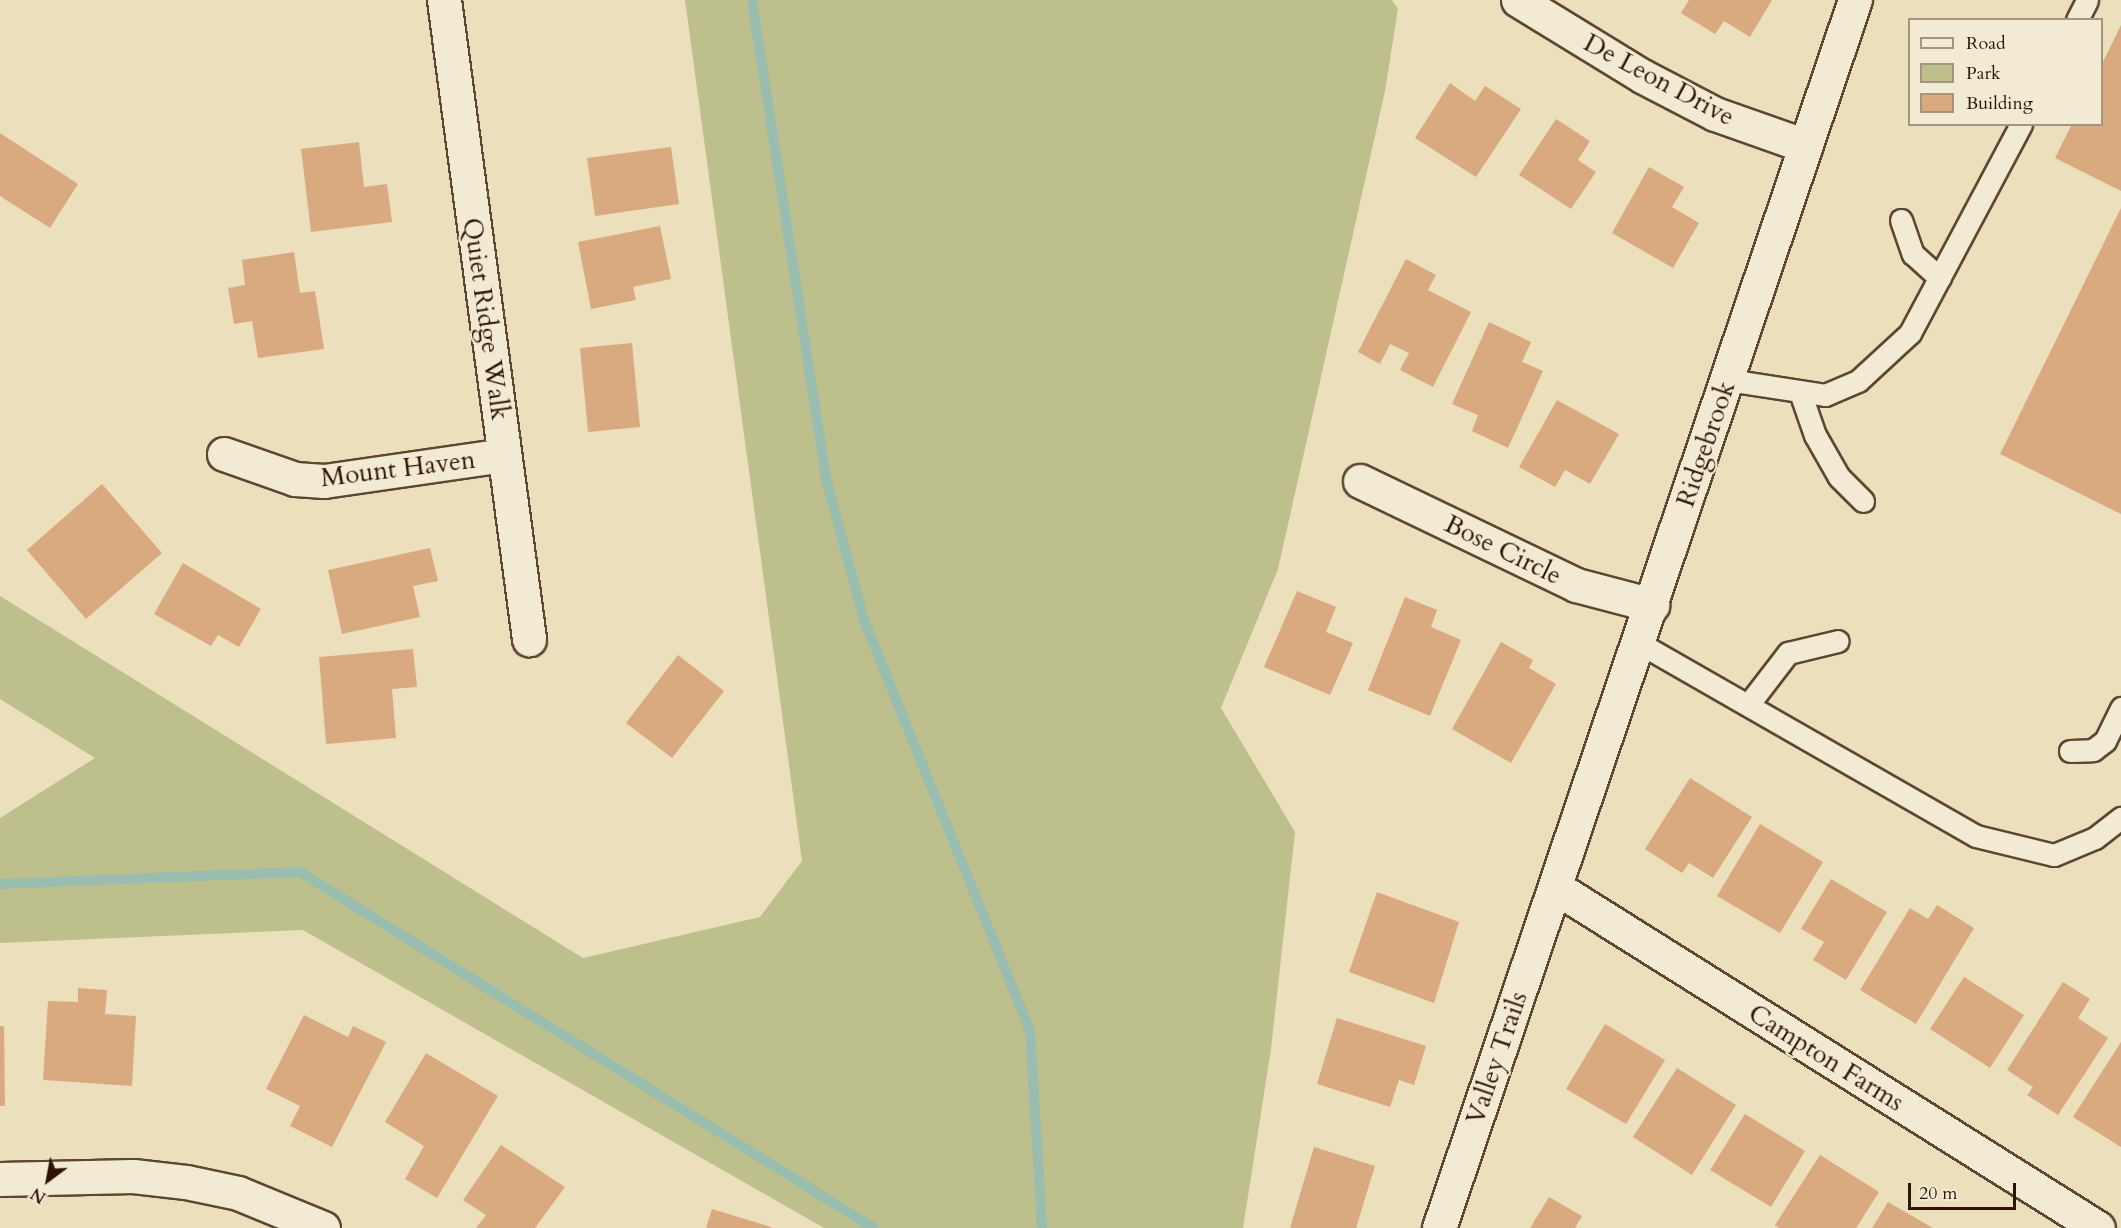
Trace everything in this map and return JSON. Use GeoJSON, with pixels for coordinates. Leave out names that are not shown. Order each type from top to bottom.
{"type":"FeatureCollection","features":[{"type":"Feature","properties":{"kind":"street","name":"Quiet Ridge Walk"},"geometry":{"type":"LineString","coordinates":[[444,0],[529,639]]}},
{"type":"Feature","properties":{"kind":"street","name":"De Leon Drive"},"geometry":{"type":"LineString","coordinates":[[1518,0],[1641,76],[1715,114],[1806,147]]}},
{"type":"Feature","properties":{"kind":"street","name":"Ridgebrook"},"geometry":{"type":"LineString","coordinates":[[1555,887],[1855,0]]}},
{"type":"Feature","properties":{"kind":"street","name":"Mount Haven"},"geometry":{"type":"LineString","coordinates":[[224,454],[295,479],[324,481],[504,455]]}},
{"type":"Feature","properties":{"kind":"street","name":"Bose Circle"},"geometry":{"type":"LineString","coordinates":[[1360,481],[1566,581],[1652,605]]}},
{"type":"Feature","properties":{"kind":"street","name":"Valley Trails"},"geometry":{"type":"LineString","coordinates":[[1439,1228],[1555,887]]}},
{"type":"Feature","properties":{"kind":"street","name":"Campton Farms"},"geometry":{"type":"LineString","coordinates":[[1555,887],[2098,1228]]}},
{"type":"Feature","properties":{"kind":"street"},"geometry":{"type":"LineString","coordinates":[[0,1179],[133,1176],[186,1182],[270,1217],[323,1228]]}},
{"type":"Feature","properties":{"kind":"lane"},"geometry":{"type":"LineString","coordinates":[[2078,18],[2087,0]]}},
{"type":"Feature","properties":{"kind":"lane"},"geometry":{"type":"LineString","coordinates":[[1728,380],[1825,395],[1858,381],[1910,333],[2020,126]]}},
{"type":"Feature","properties":{"kind":"lane"},"geometry":{"type":"LineString","coordinates":[[1901,220],[1913,254],[1940,278]]}},
{"type":"Feature","properties":{"kind":"lane"},"geometry":{"type":"LineString","coordinates":[[1800,392],[1824,452],[1863,501]]}},
{"type":"Feature","properties":{"kind":"lane"},"geometry":{"type":"LineString","coordinates":[[1748,705],[1788,653],[1838,641]]}},
{"type":"Feature","properties":{"kind":"lane"},"geometry":{"type":"LineString","coordinates":[[1639,644],[1976,836],[2014,848],[2054,855],[2095,838],[2121,818]]}},
{"type":"Feature","properties":{"kind":"lane"},"geometry":{"type":"LineString","coordinates":[[2070,751],[2093,750],[2105,741],[2121,708]]}},
{"type":"Feature","properties":{"kind":"green space"},"geometry":{"type":"Polygon","coordinates":[[[685,0],[1392,0],[1398,9],[1385,91],[1278,569],[1221,708],[1295,832],[1271,1049],[1243,1228],[824,1228],[303,930],[0,943],[0,818],[95,758],[0,699],[0,596],[583,958],[760,917],[802,861],[685,0]]]}},
{"type":"Feature","properties":{"kind":"building"},"geometry":{"type":"Polygon","coordinates":[[[1689,0],[1772,0],[1750,37],[1724,21],[1715,34],[1681,13],[1689,0]]]}},
{"type":"Feature","properties":{"kind":"building"},"geometry":{"type":"Polygon","coordinates":[[[2121,25],[2121,191],[2055,158],[2071,126],[2103,126],[2103,62],[2121,25]]]}},
{"type":"Feature","properties":{"kind":"building"},"geometry":{"type":"Polygon","coordinates":[[[1450,83],[1475,101],[1485,86],[1521,109],[1476,177],[1415,138],[1450,83]]]}},
{"type":"Feature","properties":{"kind":"building"},"geometry":{"type":"Polygon","coordinates":[[[1556,119],[1590,141],[1578,160],[1596,172],[1571,209],[1519,175],[1556,119]]]}},
{"type":"Feature","properties":{"kind":"building"},"geometry":{"type":"Polygon","coordinates":[[[0,133],[78,184],[50,228],[0,196],[0,133]]]}},
{"type":"Feature","properties":{"kind":"building"},"geometry":{"type":"Polygon","coordinates":[[[359,142],[364,187],[387,184],[392,222],[311,232],[301,149],[359,142]]]}},
{"type":"Feature","properties":{"kind":"building"},"geometry":{"type":"Polygon","coordinates":[[[671,147],[679,204],[595,216],[587,158],[671,147]]]}},
{"type":"Feature","properties":{"kind":"building"},"geometry":{"type":"Polygon","coordinates":[[[1649,167],[1684,187],[1672,207],[1699,223],[1673,268],[1612,233],[1649,167]]]}},
{"type":"Feature","properties":{"kind":"building"},"geometry":{"type":"Polygon","coordinates":[[[2121,208],[2121,514],[2000,454],[2121,208]]]}},
{"type":"Feature","properties":{"kind":"building"},"geometry":{"type":"Polygon","coordinates":[[[660,226],[671,279],[633,287],[636,300],[591,309],[578,242],[660,226]]]}},
{"type":"Feature","properties":{"kind":"building"},"geometry":{"type":"Polygon","coordinates":[[[294,252],[300,293],[315,291],[324,349],[258,358],[252,321],[234,324],[228,288],[245,285],[242,260],[294,252]]]}},
{"type":"Feature","properties":{"kind":"building"},"geometry":{"type":"Polygon","coordinates":[[[1406,259],[1436,275],[1428,290],[1471,312],[1433,387],[1400,370],[1409,353],[1390,344],[1380,364],[1358,352],[1406,259]]]}},
{"type":"Feature","properties":{"kind":"building"},"geometry":{"type":"Polygon","coordinates":[[[1489,322],[1531,342],[1522,362],[1543,371],[1508,448],[1472,431],[1478,415],[1452,404],[1489,322]]]}},
{"type":"Feature","properties":{"kind":"building"},"geometry":{"type":"Polygon","coordinates":[[[632,343],[640,427],[588,432],[580,348],[632,343]]]}},
{"type":"Feature","properties":{"kind":"building"},"geometry":{"type":"Polygon","coordinates":[[[1557,400],[1619,434],[1590,484],[1565,470],[1555,487],[1519,467],[1557,400]]]}},
{"type":"Feature","properties":{"kind":"building"},"geometry":{"type":"Polygon","coordinates":[[[102,484],[162,553],[86,619],[27,550],[102,484]]]}},
{"type":"Feature","properties":{"kind":"building"},"geometry":{"type":"Polygon","coordinates":[[[430,548],[438,581],[413,586],[420,617],[342,634],[328,570],[430,548]]]}},
{"type":"Feature","properties":{"kind":"building"},"geometry":{"type":"Polygon","coordinates":[[[183,563],[261,609],[239,647],[218,635],[211,646],[154,614],[183,563]]]}},
{"type":"Feature","properties":{"kind":"building"},"geometry":{"type":"Polygon","coordinates":[[[1297,591],[1336,607],[1326,632],[1353,643],[1330,695],[1264,667],[1297,591]]]}},
{"type":"Feature","properties":{"kind":"building"},"geometry":{"type":"Polygon","coordinates":[[[1405,597],[1437,610],[1431,627],[1461,640],[1430,716],[1368,690],[1405,597]]]}},
{"type":"Feature","properties":{"kind":"building"},"geometry":{"type":"Polygon","coordinates":[[[1501,642],[1533,660],[1529,668],[1556,684],[1511,763],[1452,729],[1501,642]]]}},
{"type":"Feature","properties":{"kind":"building"},"geometry":{"type":"Polygon","coordinates":[[[413,649],[417,687],[392,689],[396,738],[326,744],[319,657],[413,649]]]}},
{"type":"Feature","properties":{"kind":"building"},"geometry":{"type":"Polygon","coordinates":[[[678,655],[724,691],[672,758],[626,723],[678,655]]]}},
{"type":"Feature","properties":{"kind":"building"},"geometry":{"type":"Polygon","coordinates":[[[1690,778],[1752,817],[1713,878],[1689,863],[1682,873],[1645,849],[1690,778]]]}},
{"type":"Feature","properties":{"kind":"building"},"geometry":{"type":"Polygon","coordinates":[[[1760,824],[1823,862],[1780,933],[1717,896],[1760,824]]]}},
{"type":"Feature","properties":{"kind":"building"},"geometry":{"type":"Polygon","coordinates":[[[1831,879],[1887,912],[1846,980],[1813,960],[1824,942],[1801,929],[1831,879]]]}},
{"type":"Feature","properties":{"kind":"building"},"geometry":{"type":"Polygon","coordinates":[[[1377,892],[1459,922],[1434,1003],[1349,972],[1377,892]]]}},
{"type":"Feature","properties":{"kind":"building"},"geometry":{"type":"Polygon","coordinates":[[[1937,905],[1974,928],[1916,1024],[1860,990],[1910,908],[1928,919],[1937,905]]]}},
{"type":"Feature","properties":{"kind":"building"},"geometry":{"type":"Polygon","coordinates":[[[1964,977],[2024,1015],[1990,1068],[1930,1029],[1964,977]]]}},
{"type":"Feature","properties":{"kind":"building"},"geometry":{"type":"Polygon","coordinates":[[[2063,982],[2090,999],[2078,1018],[2108,1038],[2058,1115],[2027,1095],[2033,1087],[2007,1070],[2063,982]]]}},
{"type":"Feature","properties":{"kind":"building"},"geometry":{"type":"Polygon","coordinates":[[[78,988],[107,990],[105,1014],[136,1016],[132,1086],[43,1080],[48,1001],[78,1002],[78,988]]]}},
{"type":"Feature","properties":{"kind":"building"},"geometry":{"type":"Polygon","coordinates":[[[304,1015],[348,1037],[353,1026],[386,1042],[332,1147],[290,1126],[300,1106],[266,1089],[304,1015]]]}},
{"type":"Feature","properties":{"kind":"building"},"geometry":{"type":"Polygon","coordinates":[[[1337,1018],[1426,1046],[1414,1085],[1399,1080],[1390,1107],[1317,1084],[1337,1018]]]}},
{"type":"Feature","properties":{"kind":"building"},"geometry":{"type":"Polygon","coordinates":[[[1605,1024],[1665,1060],[1626,1124],[1566,1089],[1605,1024]]]}},
{"type":"Feature","properties":{"kind":"building"},"geometry":{"type":"Polygon","coordinates":[[[0,1026],[4,1026],[5,1106],[0,1106],[0,1026]]]}},
{"type":"Feature","properties":{"kind":"building"},"geometry":{"type":"Polygon","coordinates":[[[2121,1042],[2121,1147],[2073,1117],[2121,1042]]]}},
{"type":"Feature","properties":{"kind":"building"},"geometry":{"type":"Polygon","coordinates":[[[426,1053],[498,1096],[437,1198],[405,1179],[424,1146],[385,1122],[426,1053]]]}},
{"type":"Feature","properties":{"kind":"building"},"geometry":{"type":"Polygon","coordinates":[[[1677,1068],[1736,1105],[1692,1175],[1633,1137],[1677,1068]]]}},
{"type":"Feature","properties":{"kind":"building"},"geometry":{"type":"Polygon","coordinates":[[[1745,1114],[1805,1151],[1771,1207],[1710,1170],[1745,1114]]]}},
{"type":"Feature","properties":{"kind":"building"},"geometry":{"type":"Polygon","coordinates":[[[501,1145],[565,1187],[535,1228],[476,1228],[486,1215],[463,1200],[501,1145]]]}},
{"type":"Feature","properties":{"kind":"building"},"geometry":{"type":"Polygon","coordinates":[[[1314,1147],[1375,1166],[1356,1228],[1290,1228],[1314,1147]]]}},
{"type":"Feature","properties":{"kind":"building"},"geometry":{"type":"Polygon","coordinates":[[[1820,1155],[1879,1192],[1856,1228],[1779,1228],[1775,1225],[1820,1155]]]}},
{"type":"Feature","properties":{"kind":"building"},"geometry":{"type":"Polygon","coordinates":[[[1549,1197],[1582,1216],[1575,1228],[1530,1228],[1549,1197]]]}},
{"type":"Feature","properties":{"kind":"building"},"geometry":{"type":"Polygon","coordinates":[[[1888,1202],[1933,1228],[1872,1228],[1888,1202]]]}},
{"type":"Feature","properties":{"kind":"building"},"geometry":{"type":"Polygon","coordinates":[[[712,1209],[771,1227],[771,1228],[706,1228],[712,1209]]]}},
{"type":"Feature","properties":{"kind":"waterway"},"geometry":{"type":"LineString","coordinates":[[752,0],[827,482],[864,620],[1030,1030],[1042,1228]]}},
{"type":"Feature","properties":{"kind":"waterway"},"geometry":{"type":"LineString","coordinates":[[0,884],[300,872],[874,1228]]}}]}
